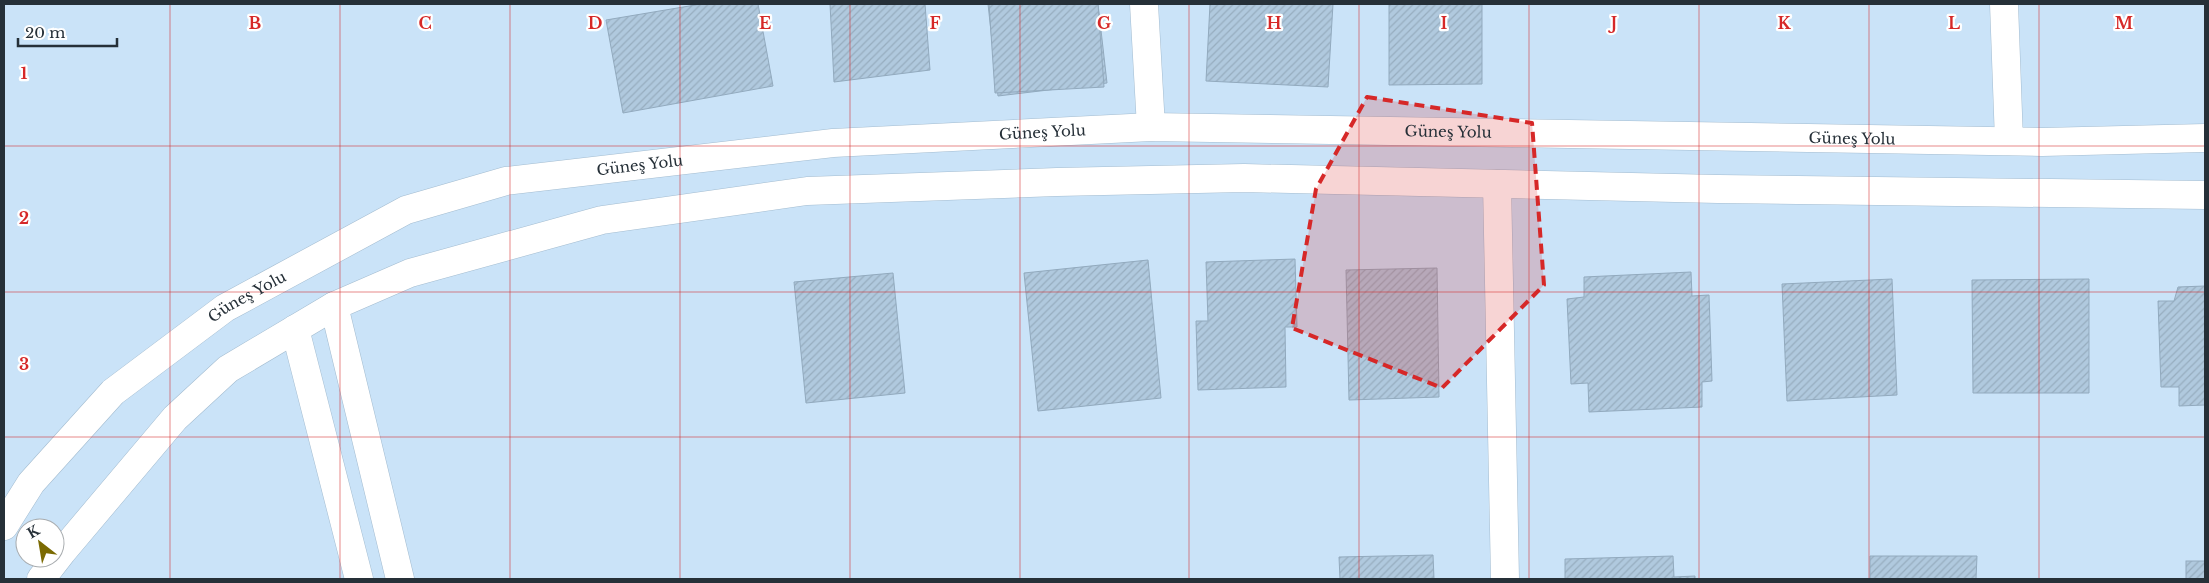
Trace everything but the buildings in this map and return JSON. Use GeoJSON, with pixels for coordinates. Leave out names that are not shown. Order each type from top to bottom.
{"type":"FeatureCollection","features":[{"type":"Feature","properties":{"kind":"street"},"geometry":{"type":"LineString","coordinates":[[1144,4],[1151,127]]}},
{"type":"Feature","properties":{"kind":"street"},"geometry":{"type":"LineString","coordinates":[[2004,4],[2009,141]]}},
{"type":"Feature","properties":{"kind":"street","name":"Güneş Yolu"},"geometry":{"type":"LineString","coordinates":[[4,526],[31,483],[113,392],[225,308],[406,210],[506,181],[833,143],[1151,127],[2009,141],[2205,138]]}},
{"type":"Feature","properties":{"kind":"street"},"geometry":{"type":"LineString","coordinates":[[41,579],[175,418],[228,369],[334,306],[410,273],[602,220],[807,191],[1047,182],[1244,178],[1497,184],[2205,195]]}},
{"type":"Feature","properties":{"kind":"street"},"geometry":{"type":"LineString","coordinates":[[1497,184],[1505,579]]}},
{"type":"Feature","properties":{"kind":"street"},"geometry":{"type":"LineString","coordinates":[[334,306],[400,579]]}},
{"type":"Feature","properties":{"kind":"street"},"geometry":{"type":"LineString","coordinates":[[295,329],[359,579]]}},
{"type":"Feature","properties":{"kind":"highlighted area"},"geometry":{"type":"Polygon","coordinates":[[[1367,97],[1532,123],[1544,285],[1442,388],[1292,328],[1316,189],[1367,97]]]}}]}
